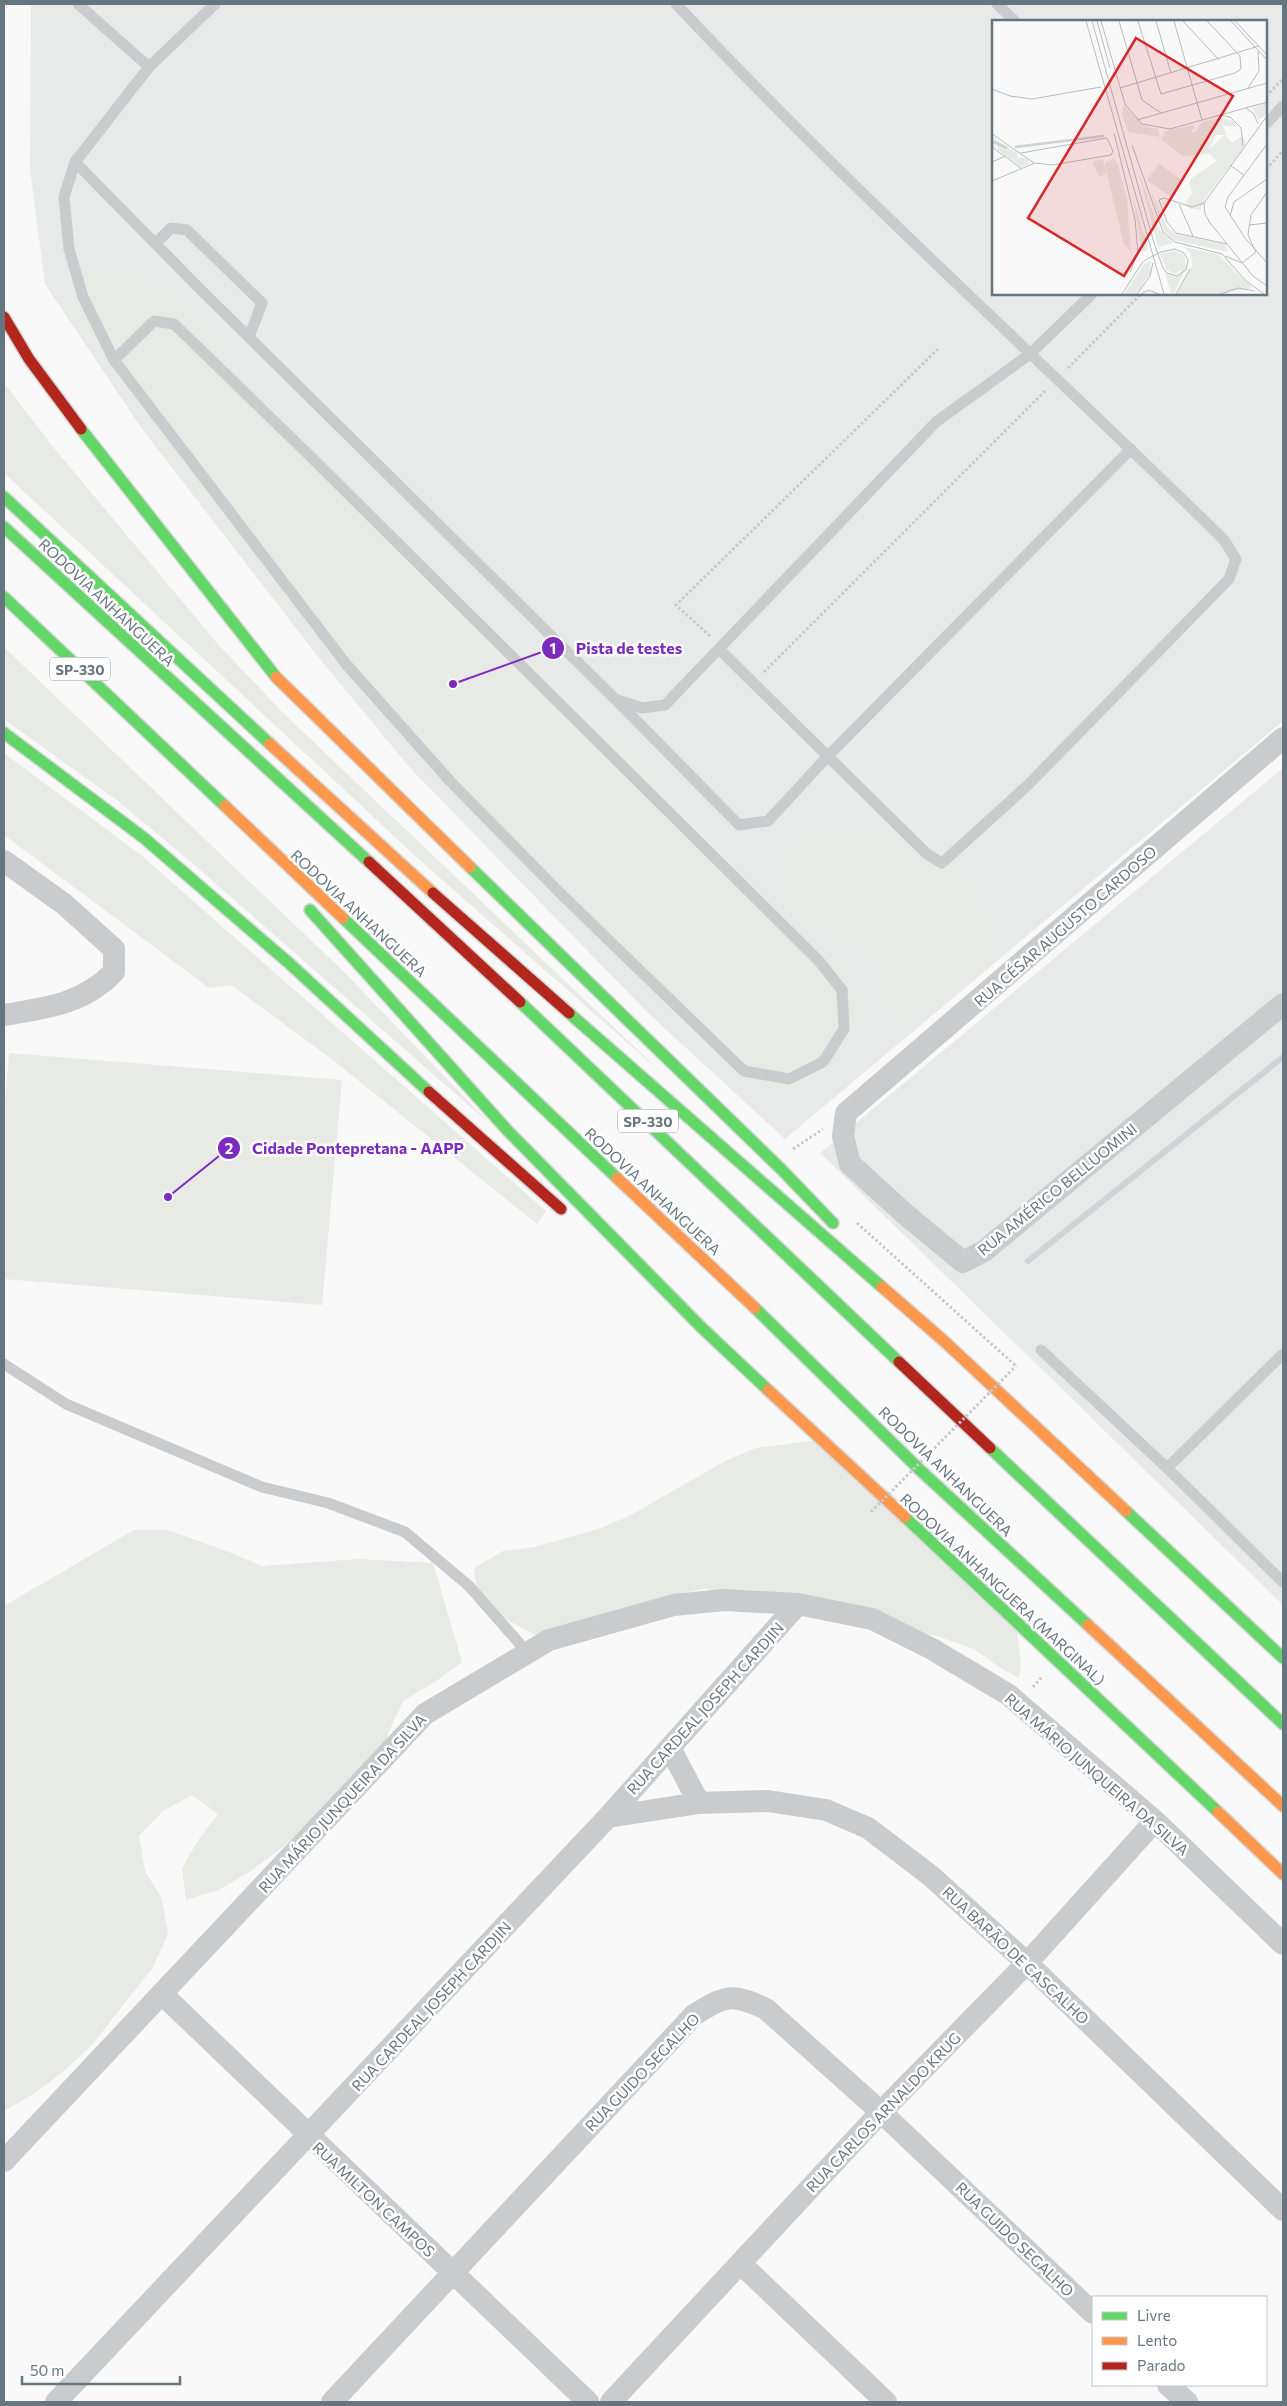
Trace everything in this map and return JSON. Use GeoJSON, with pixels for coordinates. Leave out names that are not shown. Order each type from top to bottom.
{"type":"FeatureCollection","features":[{"type":"Feature","properties":{"kind":"highway"},"geometry":{"type":"LineString","coordinates":[[4,317],[17,342],[56,397],[230,622],[287,690],[782,1170],[843,1234]]}},
{"type":"Feature","properties":{"kind":"highway"},"geometry":{"type":"LineString","coordinates":[[4,497],[399,864],[944,1341],[1283,1658]]}},
{"type":"Feature","properties":{"kind":"highway","name":"RODOVIA ANHANGUERA"},"geometry":{"type":"LineString","coordinates":[[4,527],[456,942],[701,1172],[938,1401],[1122,1570],[1283,1724]]}},
{"type":"Feature","properties":{"kind":"highway","name":"RODOVIA ANHANGUERA"},"geometry":{"type":"LineString","coordinates":[[4,597],[816,1367],[920,1470],[1283,1806]]}},
{"type":"Feature","properties":{"kind":"highway"},"geometry":{"type":"LineString","coordinates":[[4,733],[144,838],[290,964],[434,1096],[568,1214]]}},
{"type":"Feature","properties":{"kind":"highway"},"geometry":{"type":"LineString","coordinates":[[157,742],[224,823]]}},
{"type":"Feature","properties":{"kind":"highway"},"geometry":{"type":"LineString","coordinates":[[300,900],[508,1131],[702,1327]]}},
{"type":"Feature","properties":{"kind":"highway"},"geometry":{"type":"LineString","coordinates":[[856,1248],[944,1341]]}},
{"type":"Feature","properties":{"kind":"highway"},"geometry":{"type":"LineString","coordinates":[[612,1254],[702,1327]]}},
{"type":"Feature","properties":{"kind":"highway","name":"RODOVIA ANHANGUERA (MARGINAL)"},"geometry":{"type":"LineString","coordinates":[[702,1327],[1138,1735],[1283,1874]]}},
{"type":"Feature","properties":{"kind":"street","name":"RUA CÉSAR AUGUSTO CARDOSO"},"geometry":{"type":"LineString","coordinates":[[846,1113],[1283,738]]}},
{"type":"Feature","properties":{"kind":"street"},"geometry":{"type":"LineString","coordinates":[[4,861],[64,904],[114,949],[114,972],[99,988],[71,1001],[4,1015]]}},
{"type":"Feature","properties":{"kind":"street","name":"RUA AMÉRICO BELLUOMINI"},"geometry":{"type":"LineString","coordinates":[[846,1113],[843,1136],[850,1164],[904,1214],[963,1262],[984,1251],[1283,1004]]}},
{"type":"Feature","properties":{"kind":"street","name":"RUA MÁRIO JUNQUEIRA DA SILVA"},"geometry":{"type":"LineString","coordinates":[[4,2161],[12,2145],[162,1994],[425,1714],[549,1640],[674,1605],[724,1600],[798,1604],[872,1619],[932,1648],[1008,1695],[1155,1821],[1283,1944]]}},
{"type":"Feature","properties":{"kind":"street","name":"RUA CARDEAL JOSEPH CARDJIN"},"geometry":{"type":"LineString","coordinates":[[56,2402],[608,1817],[798,1604]]}},
{"type":"Feature","properties":{"kind":"street"},"geometry":{"type":"LineString","coordinates":[[670,1748],[699,1803]]}},
{"type":"Feature","properties":{"kind":"street","name":"RUA BARÃO DE CASCALHO"},"geometry":{"type":"LineString","coordinates":[[608,1817],[699,1803],[768,1801],[826,1810],[868,1828],[931,1876],[1027,1963],[1283,2210]]}},
{"type":"Feature","properties":{"kind":"street","name":"RUA CARLOS ARNALDO KRUG"},"geometry":{"type":"LineString","coordinates":[[611,2402],[881,2112],[1027,1963],[1155,1821]]}},
{"type":"Feature","properties":{"kind":"street","name":"RUA MILTON CAMPOS"},"geometry":{"type":"LineString","coordinates":[[162,1994],[308,2136],[588,2402]]}},
{"type":"Feature","properties":{"kind":"street","name":"RUA GUIDO SEGALHO"},"geometry":{"type":"LineString","coordinates":[[332,2402],[694,2015],[719,1999],[744,1999],[766,2009],[881,2112],[1092,2312]]}},
{"type":"Feature","properties":{"kind":"street"},"geometry":{"type":"LineString","coordinates":[[741,2264],[886,2402]]}},
{"type":"Feature","properties":{"kind":"street"},"geometry":{"type":"LineString","coordinates":[[1169,2386],[1187,2402]]}},
{"type":"Feature","properties":{"kind":"lane"},"geometry":{"type":"LineString","coordinates":[[78,4],[149,67]]}},
{"type":"Feature","properties":{"kind":"lane"},"geometry":{"type":"LineString","coordinates":[[114,360],[154,321],[174,324],[308,453],[819,961],[842,990],[844,1029],[822,1062],[789,1079],[744,1070],[560,893],[450,781],[346,664],[114,360],[82,296],[70,249],[64,197],[75,162],[149,67],[215,4]]}},
{"type":"Feature","properties":{"kind":"lane"},"geometry":{"type":"LineString","coordinates":[[676,4],[736,68],[1224,540],[1236,559],[1229,579],[1029,784],[942,863],[928,854],[827,757],[720,649]]}},
{"type":"Feature","properties":{"kind":"lane"},"geometry":{"type":"LineString","coordinates":[[997,4],[1014,20]]}},
{"type":"Feature","properties":{"kind":"lane"},"geometry":{"type":"LineString","coordinates":[[1267,123],[1283,106]]}},
{"type":"Feature","properties":{"kind":"lane"},"geometry":{"type":"LineString","coordinates":[[75,162],[615,699],[739,825],[768,821],[827,757],[1131,449]]}},
{"type":"Feature","properties":{"kind":"lane"},"geometry":{"type":"LineString","coordinates":[[156,243],[171,228],[187,230],[262,304],[249,337]]}},
{"type":"Feature","properties":{"kind":"lane"},"geometry":{"type":"LineString","coordinates":[[615,699],[642,708],[665,705],[936,422],[1030,354],[1091,295]]}},
{"type":"Feature","properties":{"kind":"lane"},"geometry":{"type":"LineString","coordinates":[[1041,1350],[1167,1468],[1283,1582]]}},
{"type":"Feature","properties":{"kind":"lane"},"geometry":{"type":"LineString","coordinates":[[1167,1468],[1283,1354]]}},
{"type":"Feature","properties":{"kind":"lane"},"geometry":{"type":"LineString","coordinates":[[4,1364],[66,1404],[253,1483],[328,1503],[405,1532],[469,1586],[527,1652]]}},
{"type":"Feature","properties":{"kind":"path"},"geometry":{"type":"LineString","coordinates":[[1267,95],[1283,79]]}},
{"type":"Feature","properties":{"kind":"path"},"geometry":{"type":"LineString","coordinates":[[1267,168],[1283,151]]}},
{"type":"Feature","properties":{"kind":"path"},"geometry":{"type":"LineString","coordinates":[[788,1152],[846,1113]]}},
{"type":"Feature","properties":{"kind":"path"},"geometry":{"type":"LineString","coordinates":[[850,1217],[1016,1366],[871,1512]]}},
{"type":"Feature","properties":{"kind":"shaded area"},"geometry":{"type":"Polygon","coordinates":[[[31,4],[1283,4],[1283,721],[785,1139],[647,1012],[411,769],[319,658],[142,429],[45,284],[30,169],[31,4]]]}},
{"type":"Feature","properties":{"kind":"shaded area"},"geometry":{"type":"Polygon","coordinates":[[[107,270],[167,290],[199,318],[232,363],[844,969],[853,982],[859,997],[860,1007],[858,1018],[846,1043],[827,1068],[804,1085],[793,1088],[781,1088],[761,1085],[716,1060],[421,765],[379,715],[321,653],[152,435],[66,308],[76,280],[107,270]]]}},
{"type":"Feature","properties":{"kind":"shaded area"},"geometry":{"type":"Polygon","coordinates":[[[4,383],[54,448],[217,643],[281,711],[662,1073],[424,864],[4,473],[4,383]]]}},
{"type":"Feature","properties":{"kind":"shaded area"},"geometry":{"type":"Polygon","coordinates":[[[4,647],[344,972],[491,1125],[190,861],[119,802],[4,719],[4,647]]]}},
{"type":"Feature","properties":{"kind":"shaded area"},"geometry":{"type":"Polygon","coordinates":[[[4,753],[142,856],[546,1211],[537,1224],[329,1057],[231,985],[209,988],[4,835],[4,753]]]}},
{"type":"Feature","properties":{"kind":"shaded area"},"geometry":{"type":"Polygon","coordinates":[[[1283,768],[1283,1605],[820,1153],[1283,768]]]}},
{"type":"Feature","properties":{"kind":"shaded area"},"geometry":{"type":"Polygon","coordinates":[[[835,823],[867,830],[897,840],[926,854],[954,872],[979,899],[998,930],[993,962],[932,1007],[903,1024],[899,1024],[894,1015],[884,982],[865,950],[834,939],[809,920],[785,895],[781,864],[806,840],[835,823]]]}},
{"type":"Feature","properties":{"kind":"shaded area"},"geometry":{"type":"Polygon","coordinates":[[[9,1053],[342,1080],[322,1305],[4,1279],[4,1115],[9,1053]]]}},
{"type":"Feature","properties":{"kind":"shaded area"},"geometry":{"type":"Polygon","coordinates":[[[819,1440],[897,1500],[926,1517],[956,1543],[982,1571],[1017,1632],[1021,1664],[1019,1678],[999,1667],[974,1649],[937,1636],[836,1618],[739,1593],[703,1589],[665,1597],[539,1637],[504,1618],[478,1599],[474,1568],[503,1551],[535,1547],[601,1528],[631,1515],[725,1461],[756,1448],[819,1440]]]}},
{"type":"Feature","properties":{"kind":"shaded area"},"geometry":{"type":"Polygon","coordinates":[[[134,1530],[168,1530],[262,1566],[358,1559],[433,1563],[462,1662],[435,1682],[403,1701],[388,1734],[383,1766],[331,1810],[251,1871],[219,1890],[186,1900],[182,1868],[199,1839],[218,1814],[192,1795],[163,1811],[139,1836],[145,1871],[162,1899],[168,1934],[153,1967],[92,2045],[64,2071],[34,2094],[4,2111],[4,1606],[134,1530]]]}},
{"type":"Feature","properties":{"kind":"waterway"},"geometry":{"type":"LineString","coordinates":[[1028,1261],[1283,1057]]}},
{"type":"Feature","properties":{"kind":"traffic: fast"},"geometry":{"type":"LineString","coordinates":[[81,429],[276,677]]}},
{"type":"Feature","properties":{"kind":"traffic: fast"},"geometry":{"type":"LineString","coordinates":[[4,497],[270,744]]}},
{"type":"Feature","properties":{"kind":"traffic: fast"},"geometry":{"type":"LineString","coordinates":[[4,527],[369,862]]}},
{"type":"Feature","properties":{"kind":"traffic: fast"},"geometry":{"type":"LineString","coordinates":[[4,597],[225,806]]}},
{"type":"Feature","properties":{"kind":"traffic: fast"},"geometry":{"type":"LineString","coordinates":[[4,733],[144,838],[290,964],[429,1092]]}},
{"type":"Feature","properties":{"kind":"traffic: fast"},"geometry":{"type":"LineString","coordinates":[[470,867],[782,1170],[833,1223]]}},
{"type":"Feature","properties":{"kind":"traffic: fast"},"geometry":{"type":"LineString","coordinates":[[310,910],[508,1131],[701,1327],[768,1390]]}},
{"type":"Feature","properties":{"kind":"traffic: fast"},"geometry":{"type":"LineString","coordinates":[[343,918],[617,1178]]}},
{"type":"Feature","properties":{"kind":"traffic: fast"},"geometry":{"type":"LineString","coordinates":[[520,1002],[899,1362]]}},
{"type":"Feature","properties":{"kind":"traffic: fast"},"geometry":{"type":"LineString","coordinates":[[569,1013],[882,1287]]}},
{"type":"Feature","properties":{"kind":"traffic: fast"},"geometry":{"type":"LineString","coordinates":[[755,1308],[920,1470],[1088,1625]]}},
{"type":"Feature","properties":{"kind":"traffic: fast"},"geometry":{"type":"LineString","coordinates":[[990,1448],[1283,1724]]}},
{"type":"Feature","properties":{"kind":"traffic: fast"},"geometry":{"type":"LineString","coordinates":[[1126,1511],[1283,1658]]}},
{"type":"Feature","properties":{"kind":"traffic: fast"},"geometry":{"type":"LineString","coordinates":[[905,1517],[1218,1812]]}},
{"type":"Feature","properties":{"kind":"traffic: slow"},"geometry":{"type":"LineString","coordinates":[[276,677],[470,867]]}},
{"type":"Feature","properties":{"kind":"traffic: slow"},"geometry":{"type":"LineString","coordinates":[[270,744],[433,893]]}},
{"type":"Feature","properties":{"kind":"traffic: slow"},"geometry":{"type":"LineString","coordinates":[[225,806],[343,918]]}},
{"type":"Feature","properties":{"kind":"traffic: slow"},"geometry":{"type":"LineString","coordinates":[[617,1178],[755,1308]]}},
{"type":"Feature","properties":{"kind":"traffic: slow"},"geometry":{"type":"LineString","coordinates":[[882,1287],[944,1341],[1126,1511]]}},
{"type":"Feature","properties":{"kind":"traffic: slow"},"geometry":{"type":"LineString","coordinates":[[768,1390],[905,1517]]}},
{"type":"Feature","properties":{"kind":"traffic: slow"},"geometry":{"type":"LineString","coordinates":[[1088,1625],[1283,1806]]}},
{"type":"Feature","properties":{"kind":"traffic: slow"},"geometry":{"type":"LineString","coordinates":[[1218,1812],[1283,1874]]}},
{"type":"Feature","properties":{"kind":"traffic: jam"},"geometry":{"type":"LineString","coordinates":[[4,317],[29,359],[81,429]]}},
{"type":"Feature","properties":{"kind":"traffic: jam"},"geometry":{"type":"LineString","coordinates":[[369,862],[520,1002]]}},
{"type":"Feature","properties":{"kind":"traffic: jam"},"geometry":{"type":"LineString","coordinates":[[433,893],[569,1013]]}},
{"type":"Feature","properties":{"kind":"traffic: jam"},"geometry":{"type":"LineString","coordinates":[[429,1092],[561,1209]]}},
{"type":"Feature","properties":{"kind":"traffic: jam"},"geometry":{"type":"LineString","coordinates":[[899,1362],[990,1448]]}},
{"type":"Feature","properties":{"kind":"place","name":"Pista de testes"},"geometry":{"type":"Point","coordinates":[453,684]}},
{"type":"Feature","properties":{"kind":"place","name":"Cidade Pontepretana - AAPP"},"geometry":{"type":"Point","coordinates":[168,1197]}}]}
